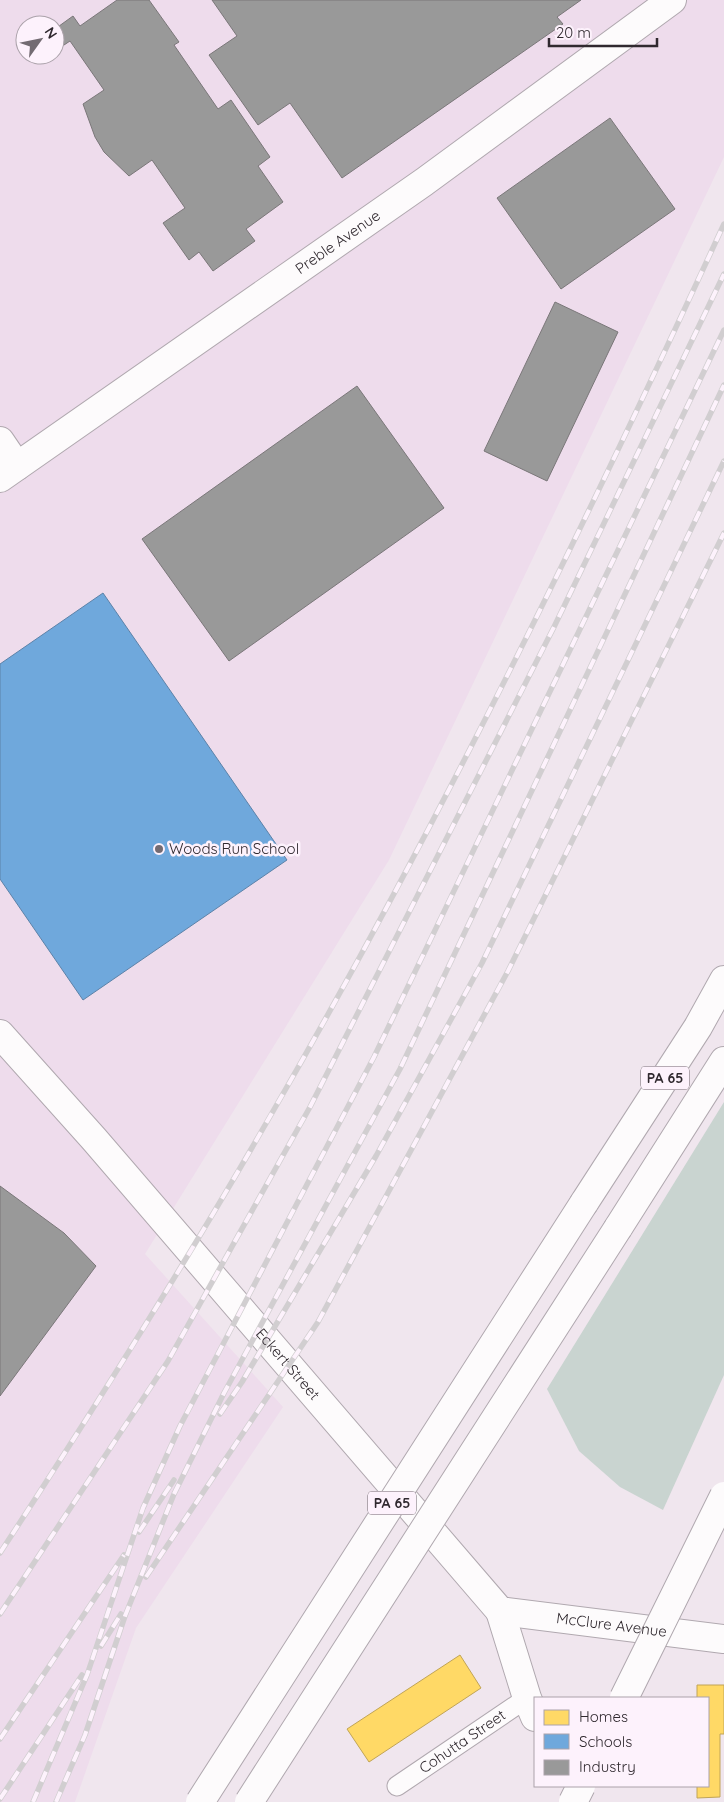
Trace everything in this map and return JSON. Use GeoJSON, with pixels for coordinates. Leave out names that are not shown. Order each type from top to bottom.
{"type":"FeatureCollection","features":[{"type":"Feature","properties":{"kind":"main road","name":"Preble Avenue"},"geometry":{"type":"LineString","coordinates":[[9,472],[424,182],[672,0]]}},
{"type":"Feature","properties":{"kind":"main road"},"geometry":{"type":"LineString","coordinates":[[0,441],[9,472]]}},
{"type":"Feature","properties":{"kind":"main road","name":"PA 65"},"geometry":{"type":"LineString","coordinates":[[200,1802],[698,1027],[724,980]]}},
{"type":"Feature","properties":{"kind":"main road","name":"Eckert Street"},"geometry":{"type":"LineString","coordinates":[[0,1034],[101,1147],[500,1611],[531,1708]]}},
{"type":"Feature","properties":{"kind":"main road","name":"PA 65"},"geometry":{"type":"LineString","coordinates":[[249,1802],[724,1061]]}},
{"type":"Feature","properties":{"kind":"main road"},"geometry":{"type":"LineString","coordinates":[[624,1697],[724,1496]]}},
{"type":"Feature","properties":{"kind":"main road","name":"McClure Avenue"},"geometry":{"type":"LineString","coordinates":[[500,1611],[724,1639]]}},
{"type":"Feature","properties":{"kind":"main road"},"geometry":{"type":"LineString","coordinates":[[573,1802],[580,1787]]}},
{"type":"Feature","properties":{"kind":"main road"},"geometry":{"type":"LineString","coordinates":[[582,1787],[592,1802]]}},
{"type":"Feature","properties":{"kind":"lane","name":"Cohutta Street"},"geometry":{"type":"LineString","coordinates":[[397,1786],[531,1708]]}},
{"type":"Feature","properties":{"kind":"shaded area"},"geometry":{"type":"Polygon","coordinates":[[[0,0],[724,0],[724,157],[389,860],[145,1254],[283,1407],[136,1628],[75,1802],[0,1802],[0,0]]]}},
{"type":"Feature","properties":{"kind":"shaded area"},"geometry":{"type":"Polygon","coordinates":[[[724,1102],[724,1375],[663,1510],[620,1487],[579,1451],[547,1389],[724,1102]]]}},
{"type":"Feature","properties":{"kind":"building: Homes"},"geometry":{"type":"Polygon","coordinates":[[[460,1655],[481,1688],[369,1762],[347,1729],[460,1655]]]}},
{"type":"Feature","properties":{"kind":"building: Homes"},"geometry":{"type":"Polygon","coordinates":[[[697,1685],[724,1685],[724,1734],[720,1734],[720,1797],[697,1798],[697,1787],[709,1787],[709,1697],[697,1697],[697,1685]]]}},
{"type":"Feature","properties":{"kind":"building: Schools"},"geometry":{"type":"Polygon","coordinates":[[[103,593],[287,860],[83,1000],[0,879],[0,664],[103,593]]]}},
{"type":"Feature","properties":{"kind":"building: Industry"},"geometry":{"type":"Polygon","coordinates":[[[117,0],[149,0],[179,42],[174,45],[218,109],[231,100],[270,157],[258,166],[283,202],[246,229],[255,241],[213,271],[199,252],[189,260],[163,223],[185,208],[152,160],[129,176],[104,152],[95,137],[83,104],[104,90],[70,41],[65,44],[65,22],[73,16],[80,26],[117,0]]]}},
{"type":"Feature","properties":{"kind":"building: Industry"},"geometry":{"type":"Polygon","coordinates":[[[212,0],[581,0],[557,17],[563,24],[342,178],[290,103],[258,125],[209,55],[237,36],[212,0]]]}},
{"type":"Feature","properties":{"kind":"building: Industry"},"geometry":{"type":"Polygon","coordinates":[[[610,118],[675,209],[561,289],[497,198],[610,118]]]}},
{"type":"Feature","properties":{"kind":"building: Industry"},"geometry":{"type":"Polygon","coordinates":[[[555,302],[618,332],[547,481],[484,451],[555,302]]]}},
{"type":"Feature","properties":{"kind":"building: Industry"},"geometry":{"type":"Polygon","coordinates":[[[357,386],[444,508],[229,661],[142,539],[357,386]]]}},
{"type":"Feature","properties":{"kind":"building: Industry"},"geometry":{"type":"Polygon","coordinates":[[[0,1186],[64,1233],[96,1266],[0,1396],[0,1186]]]}},
{"type":"Feature","properties":{"kind":"railway"},"geometry":{"type":"LineString","coordinates":[[0,1553],[107,1387],[210,1219],[276,1106],[396,890],[454,780],[565,559],[724,224]]}},
{"type":"Feature","properties":{"kind":"railway"},"geometry":{"type":"LineString","coordinates":[[0,1614],[168,1361],[310,1107],[554,627],[724,274]]}},
{"type":"Feature","properties":{"kind":"railway"},"geometry":{"type":"LineString","coordinates":[[33,1802],[87,1675],[143,1508],[180,1426],[374,1057],[724,330]]}},
{"type":"Feature","properties":{"kind":"railway"},"geometry":{"type":"LineString","coordinates":[[56,1802],[85,1735],[125,1616],[174,1494],[224,1393],[400,1069],[724,385]]}},
{"type":"Feature","properties":{"kind":"railway"},"geometry":{"type":"LineString","coordinates":[[220,1414],[242,1382],[376,1156],[482,963],[724,461]]}},
{"type":"Feature","properties":{"kind":"railway"},"geometry":{"type":"LineString","coordinates":[[146,1577],[318,1322],[508,971],[724,533]]}},
{"type":"Feature","properties":{"kind":"railway"},"geometry":{"type":"LineString","coordinates":[[139,1532],[174,1480]]}},
{"type":"Feature","properties":{"kind":"railway"},"geometry":{"type":"LineString","coordinates":[[0,1739],[124,1555]]}},
{"type":"Feature","properties":{"kind":"railway"},"geometry":{"type":"LineString","coordinates":[[101,1646],[121,1614]]}},
{"type":"Feature","properties":{"kind":"railway"},"geometry":{"type":"LineString","coordinates":[[0,1799],[82,1675]]}},
{"type":"Feature","properties":{"kind":"place","name":"Woods Run School"},"geometry":{"type":"Point","coordinates":[159,849]}}]}
